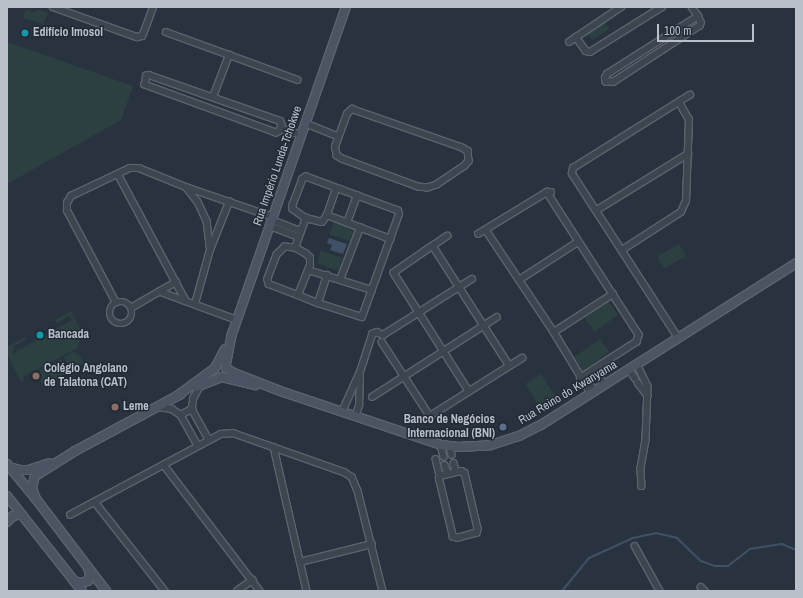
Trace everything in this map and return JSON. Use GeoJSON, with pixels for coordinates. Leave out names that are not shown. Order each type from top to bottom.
{"type":"FeatureCollection","features":[{"type":"Feature","properties":{"kind":"street"},"geometry":{"type":"LineString","coordinates":[[53,7],[137,37],[142,36],[153,7]]}},
{"type":"Feature","properties":{"kind":"street","name":"Rua Império Lunda-Tchokwe"},"geometry":{"type":"LineString","coordinates":[[178,396],[215,368],[232,333],[346,7]]}},
{"type":"Feature","properties":{"kind":"street"},"geometry":{"type":"LineString","coordinates":[[569,42],[621,7]]}},
{"type":"Feature","properties":{"kind":"street"},"geometry":{"type":"LineString","coordinates":[[576,37],[586,51],[590,52],[654,9],[662,7]]}},
{"type":"Feature","properties":{"kind":"street"},"geometry":{"type":"LineString","coordinates":[[692,7],[698,16],[701,22],[700,26],[614,82],[606,82],[605,78],[607,74],[698,16]]}},
{"type":"Feature","properties":{"kind":"street"},"geometry":{"type":"LineString","coordinates":[[166,32],[298,80]]}},
{"type":"Feature","properties":{"kind":"street"},"geometry":{"type":"LineString","coordinates":[[213,97],[229,54]]}},
{"type":"Feature","properties":{"kind":"street"},"geometry":{"type":"LineString","coordinates":[[149,75],[280,122],[282,123],[281,128],[276,132],[145,85],[144,83],[146,76],[149,75]]}},
{"type":"Feature","properties":{"kind":"street"},"geometry":{"type":"LineString","coordinates":[[678,338],[597,210],[572,174],[574,168],[690,95]]}},
{"type":"Feature","properties":{"kind":"street"},"geometry":{"type":"LineString","coordinates":[[622,250],[681,212],[686,201],[689,120],[679,103]]}},
{"type":"Feature","properties":{"kind":"street"},"geometry":{"type":"LineString","coordinates":[[354,109],[461,147],[468,151],[469,158],[465,166],[436,185],[428,188],[418,187],[339,158],[335,150],[338,136],[347,114],[354,109]]}},
{"type":"Feature","properties":{"kind":"street"},"geometry":{"type":"LineString","coordinates":[[305,123],[338,136]]}},
{"type":"Feature","properties":{"kind":"street"},"geometry":{"type":"LineString","coordinates":[[281,128],[302,135]]}},
{"type":"Feature","properties":{"kind":"street"},"geometry":{"type":"LineString","coordinates":[[597,210],[688,154]]}},
{"type":"Feature","properties":{"kind":"street"},"geometry":{"type":"LineString","coordinates":[[116,303],[67,211],[67,203],[71,196],[130,168],[139,168],[229,202],[300,234]]}},
{"type":"Feature","properties":{"kind":"street"},"geometry":{"type":"LineString","coordinates":[[118,174],[186,301]]}},
{"type":"Feature","properties":{"kind":"street"},"geometry":{"type":"LineString","coordinates":[[298,295],[308,270],[310,258],[295,248],[288,246],[280,250],[268,282],[298,295],[318,303],[362,317],[400,212],[306,178],[303,179],[293,205],[293,209],[296,213],[306,218],[319,222],[324,221],[336,189]]}},
{"type":"Feature","properties":{"kind":"street"},"geometry":{"type":"LineString","coordinates":[[186,187],[198,202],[207,221],[210,250]]}},
{"type":"Feature","properties":{"kind":"street"},"geometry":{"type":"LineString","coordinates":[[478,234],[549,192],[578,242],[639,338],[597,373],[586,379]]}},
{"type":"Feature","properties":{"kind":"street"},"geometry":{"type":"LineString","coordinates":[[347,222],[356,196]]}},
{"type":"Feature","properties":{"kind":"street"},"geometry":{"type":"LineString","coordinates":[[195,304],[210,250],[229,202]]}},
{"type":"Feature","properties":{"kind":"street"},"geometry":{"type":"LineString","coordinates":[[327,215],[390,239]]}},
{"type":"Feature","properties":{"kind":"street"},"geometry":{"type":"LineString","coordinates":[[295,248],[306,218]]}},
{"type":"Feature","properties":{"kind":"street"},"geometry":{"type":"LineString","coordinates":[[340,280],[360,228]]}},
{"type":"Feature","properties":{"kind":"street"},"geometry":{"type":"LineString","coordinates":[[486,230],[586,379],[593,392]]}},
{"type":"Feature","properties":{"kind":"street"},"geometry":{"type":"LineString","coordinates":[[448,236],[394,273],[469,390]]}},
{"type":"Feature","properties":{"kind":"street"},"geometry":{"type":"LineString","coordinates":[[519,280],[578,242]]}},
{"type":"Feature","properties":{"kind":"street"},"geometry":{"type":"LineString","coordinates":[[433,246],[458,288],[509,365]]}},
{"type":"Feature","properties":{"kind":"street","name":"Rua Reino do Kwanyama"},"geometry":{"type":"LineString","coordinates":[[226,368],[283,392],[441,445],[451,451],[491,445],[519,436],[541,425],[796,263]]}},
{"type":"Feature","properties":{"kind":"street"},"geometry":{"type":"LineString","coordinates":[[308,270],[372,290]]}},
{"type":"Feature","properties":{"kind":"street"},"geometry":{"type":"LineString","coordinates":[[318,303],[327,275]]}},
{"type":"Feature","properties":{"kind":"street"},"geometry":{"type":"LineString","coordinates":[[383,335],[472,278]]}},
{"type":"Feature","properties":{"kind":"street"},"geometry":{"type":"LineString","coordinates":[[131,308],[176,282]]}},
{"type":"Feature","properties":{"kind":"street"},"geometry":{"type":"LineString","coordinates":[[160,292],[237,320]]}},
{"type":"Feature","properties":{"kind":"street"},"geometry":{"type":"LineString","coordinates":[[554,332],[612,294]]}},
{"type":"Feature","properties":{"kind":"street"},"geometry":{"type":"LineString","coordinates":[[124,302],[131,308],[130,319],[127,322],[118,323],[110,316],[111,307],[116,303],[124,302]]}},
{"type":"Feature","properties":{"kind":"street"},"geometry":{"type":"LineString","coordinates":[[372,397],[497,317]]}},
{"type":"Feature","properties":{"kind":"street"},"geometry":{"type":"LineString","coordinates":[[342,412],[360,372],[371,336],[375,332],[383,335]]}},
{"type":"Feature","properties":{"kind":"street","name":"Rua Império Lunda-Tchokwe"},"geometry":{"type":"LineString","coordinates":[[36,499],[32,488],[35,476],[68,455],[178,396],[201,384],[222,377],[226,374],[226,358],[232,333]]}},
{"type":"Feature","properties":{"kind":"street"},"geometry":{"type":"LineString","coordinates":[[383,335],[384,338],[382,342],[430,416],[522,358]]}},
{"type":"Feature","properties":{"kind":"street"},"geometry":{"type":"LineString","coordinates":[[371,336],[371,339],[375,342]]}},
{"type":"Feature","properties":{"kind":"street"},"geometry":{"type":"LineString","coordinates":[[369,346],[375,342],[382,342]]}},
{"type":"Feature","properties":{"kind":"street"},"geometry":{"type":"LineString","coordinates":[[637,364],[648,387],[646,440],[641,469],[642,486]]}},
{"type":"Feature","properties":{"kind":"street"},"geometry":{"type":"LineString","coordinates":[[222,377],[215,374],[215,368],[222,365],[226,368]]}},
{"type":"Feature","properties":{"kind":"street"},"geometry":{"type":"LineString","coordinates":[[629,369],[648,396]]}},
{"type":"Feature","properties":{"kind":"street"},"geometry":{"type":"LineString","coordinates":[[355,417],[359,406],[360,372]]}},
{"type":"Feature","properties":{"kind":"street"},"geometry":{"type":"LineString","coordinates":[[597,373],[604,385]]}},
{"type":"Feature","properties":{"kind":"street","name":"Rua Reino do Kwanyama"},"geometry":{"type":"LineString","coordinates":[[222,377],[283,392]]}},
{"type":"Feature","properties":{"kind":"street"},"geometry":{"type":"LineString","coordinates":[[586,379],[593,392]]}},
{"type":"Feature","properties":{"kind":"street"},"geometry":{"type":"LineString","coordinates":[[201,384],[194,398],[192,409],[209,440]]}},
{"type":"Feature","properties":{"kind":"street"},"geometry":{"type":"LineString","coordinates":[[346,402],[359,406]]}},
{"type":"Feature","properties":{"kind":"street"},"geometry":{"type":"LineString","coordinates":[[158,407],[172,409],[181,415],[198,446]]}},
{"type":"Feature","properties":{"kind":"street"},"geometry":{"type":"LineString","coordinates":[[181,415],[192,409]]}},
{"type":"Feature","properties":{"kind":"street"},"geometry":{"type":"LineString","coordinates":[[70,515],[209,440],[221,434],[233,433],[344,472],[352,477],[356,484],[383,591]]}},
{"type":"Feature","properties":{"kind":"street"},"geometry":{"type":"LineString","coordinates":[[441,445],[444,457]]}},
{"type":"Feature","properties":{"kind":"street"},"geometry":{"type":"LineString","coordinates":[[274,447],[307,591]]}},
{"type":"Feature","properties":{"kind":"street","name":"Rua Império Lunda-Tchokwe"},"geometry":{"type":"LineString","coordinates":[[8,466],[20,470],[28,470],[68,455]]}},
{"type":"Feature","properties":{"kind":"street"},"geometry":{"type":"LineString","coordinates":[[436,459],[440,476],[439,480],[453,537],[458,538],[476,533],[478,530],[465,473],[461,471],[440,476]]}},
{"type":"Feature","properties":{"kind":"street"},"geometry":{"type":"LineString","coordinates":[[454,463],[456,472]]}},
{"type":"Feature","properties":{"kind":"street"},"geometry":{"type":"LineString","coordinates":[[164,465],[260,591]]}},
{"type":"Feature","properties":{"kind":"street"},"geometry":{"type":"LineString","coordinates":[[446,465],[448,474]]}},
{"type":"Feature","properties":{"kind":"street"},"geometry":{"type":"LineString","coordinates":[[8,466],[36,499],[106,591]]}},
{"type":"Feature","properties":{"kind":"street"},"geometry":{"type":"LineString","coordinates":[[7,496],[82,591]]}},
{"type":"Feature","properties":{"kind":"street"},"geometry":{"type":"LineString","coordinates":[[95,502],[165,591]]}},
{"type":"Feature","properties":{"kind":"street"},"geometry":{"type":"LineString","coordinates":[[7,522],[13,516],[21,514]]}},
{"type":"Feature","properties":{"kind":"street"},"geometry":{"type":"LineString","coordinates":[[300,562],[372,544]]}},
{"type":"Feature","properties":{"kind":"street"},"geometry":{"type":"LineString","coordinates":[[635,546],[660,591]]}},
{"type":"Feature","properties":{"kind":"street"},"geometry":{"type":"LineString","coordinates":[[73,580],[80,583],[88,581],[90,575],[88,568]]}},
{"type":"Feature","properties":{"kind":"street"},"geometry":{"type":"LineString","coordinates":[[237,591],[252,580]]}},
{"type":"Feature","properties":{"kind":"green space"},"geometry":{"type":"Polygon","coordinates":[[[26,9],[33,12],[39,10],[48,13],[43,24],[23,18],[26,9]]]}},
{"type":"Feature","properties":{"kind":"green space"},"geometry":{"type":"Polygon","coordinates":[[[603,20],[609,29],[593,40],[586,31],[603,20]]]}},
{"type":"Feature","properties":{"kind":"green space"},"geometry":{"type":"Polygon","coordinates":[[[7,42],[133,86],[121,120],[7,184],[7,42]]]}},
{"type":"Feature","properties":{"kind":"green space"},"geometry":{"type":"Polygon","coordinates":[[[334,222],[354,229],[350,241],[330,234],[334,222]]]}},
{"type":"Feature","properties":{"kind":"green space"},"geometry":{"type":"Polygon","coordinates":[[[679,244],[686,256],[664,269],[657,256],[679,244]]]}},
{"type":"Feature","properties":{"kind":"green space"},"geometry":{"type":"Polygon","coordinates":[[[321,251],[343,258],[339,270],[317,263],[321,251]]]}},
{"type":"Feature","properties":{"kind":"green space"},"geometry":{"type":"Polygon","coordinates":[[[608,301],[618,315],[595,332],[585,318],[608,301]]]}},
{"type":"Feature","properties":{"kind":"green space"},"geometry":{"type":"Polygon","coordinates":[[[71,311],[83,334],[80,336],[77,348],[23,377],[24,380],[21,382],[7,354],[7,347],[25,337],[26,339],[13,347],[15,349],[12,351],[14,354],[72,320],[69,316],[57,323],[55,320],[71,311]]]}},
{"type":"Feature","properties":{"kind":"green space"},"geometry":{"type":"Polygon","coordinates":[[[600,339],[609,352],[583,370],[574,357],[600,339]]]}},
{"type":"Feature","properties":{"kind":"green space"},"geometry":{"type":"Polygon","coordinates":[[[73,352],[78,354],[84,363],[71,370],[64,357],[73,352]]]}},
{"type":"Feature","properties":{"kind":"green space"},"geometry":{"type":"Polygon","coordinates":[[[61,359],[68,372],[43,385],[36,372],[61,359]]]}},
{"type":"Feature","properties":{"kind":"green space"},"geometry":{"type":"Polygon","coordinates":[[[541,374],[558,400],[542,410],[525,384],[541,374]]]}},
{"type":"Feature","properties":{"kind":"water"},"geometry":{"type":"Polygon","coordinates":[[[329,238],[347,244],[343,254],[330,250],[332,245],[327,243],[329,238]]]}},
{"type":"Feature","properties":{"kind":"waterway"},"geometry":{"type":"LineString","coordinates":[[562,591],[589,558],[633,538],[656,533],[677,538],[701,561],[715,566],[728,566],[750,549],[782,544],[796,550]]}},
{"type":"Feature","properties":{"kind":"place","name":"Edifício Imosol"},"geometry":{"type":"Point","coordinates":[25,33]}},
{"type":"Feature","properties":{"kind":"place","name":"Bancada"},"geometry":{"type":"Point","coordinates":[40,335]}},
{"type":"Feature","properties":{"kind":"place","name":"Colégio Angolano de Talatona (CAT)"},"geometry":{"type":"Point","coordinates":[36,376]}},
{"type":"Feature","properties":{"kind":"place","name":"Leme"},"geometry":{"type":"Point","coordinates":[115,407]}},
{"type":"Feature","properties":{"kind":"place","name":"Banco de Negócios Internacional (BNI)"},"geometry":{"type":"Point","coordinates":[503,427]}}]}
